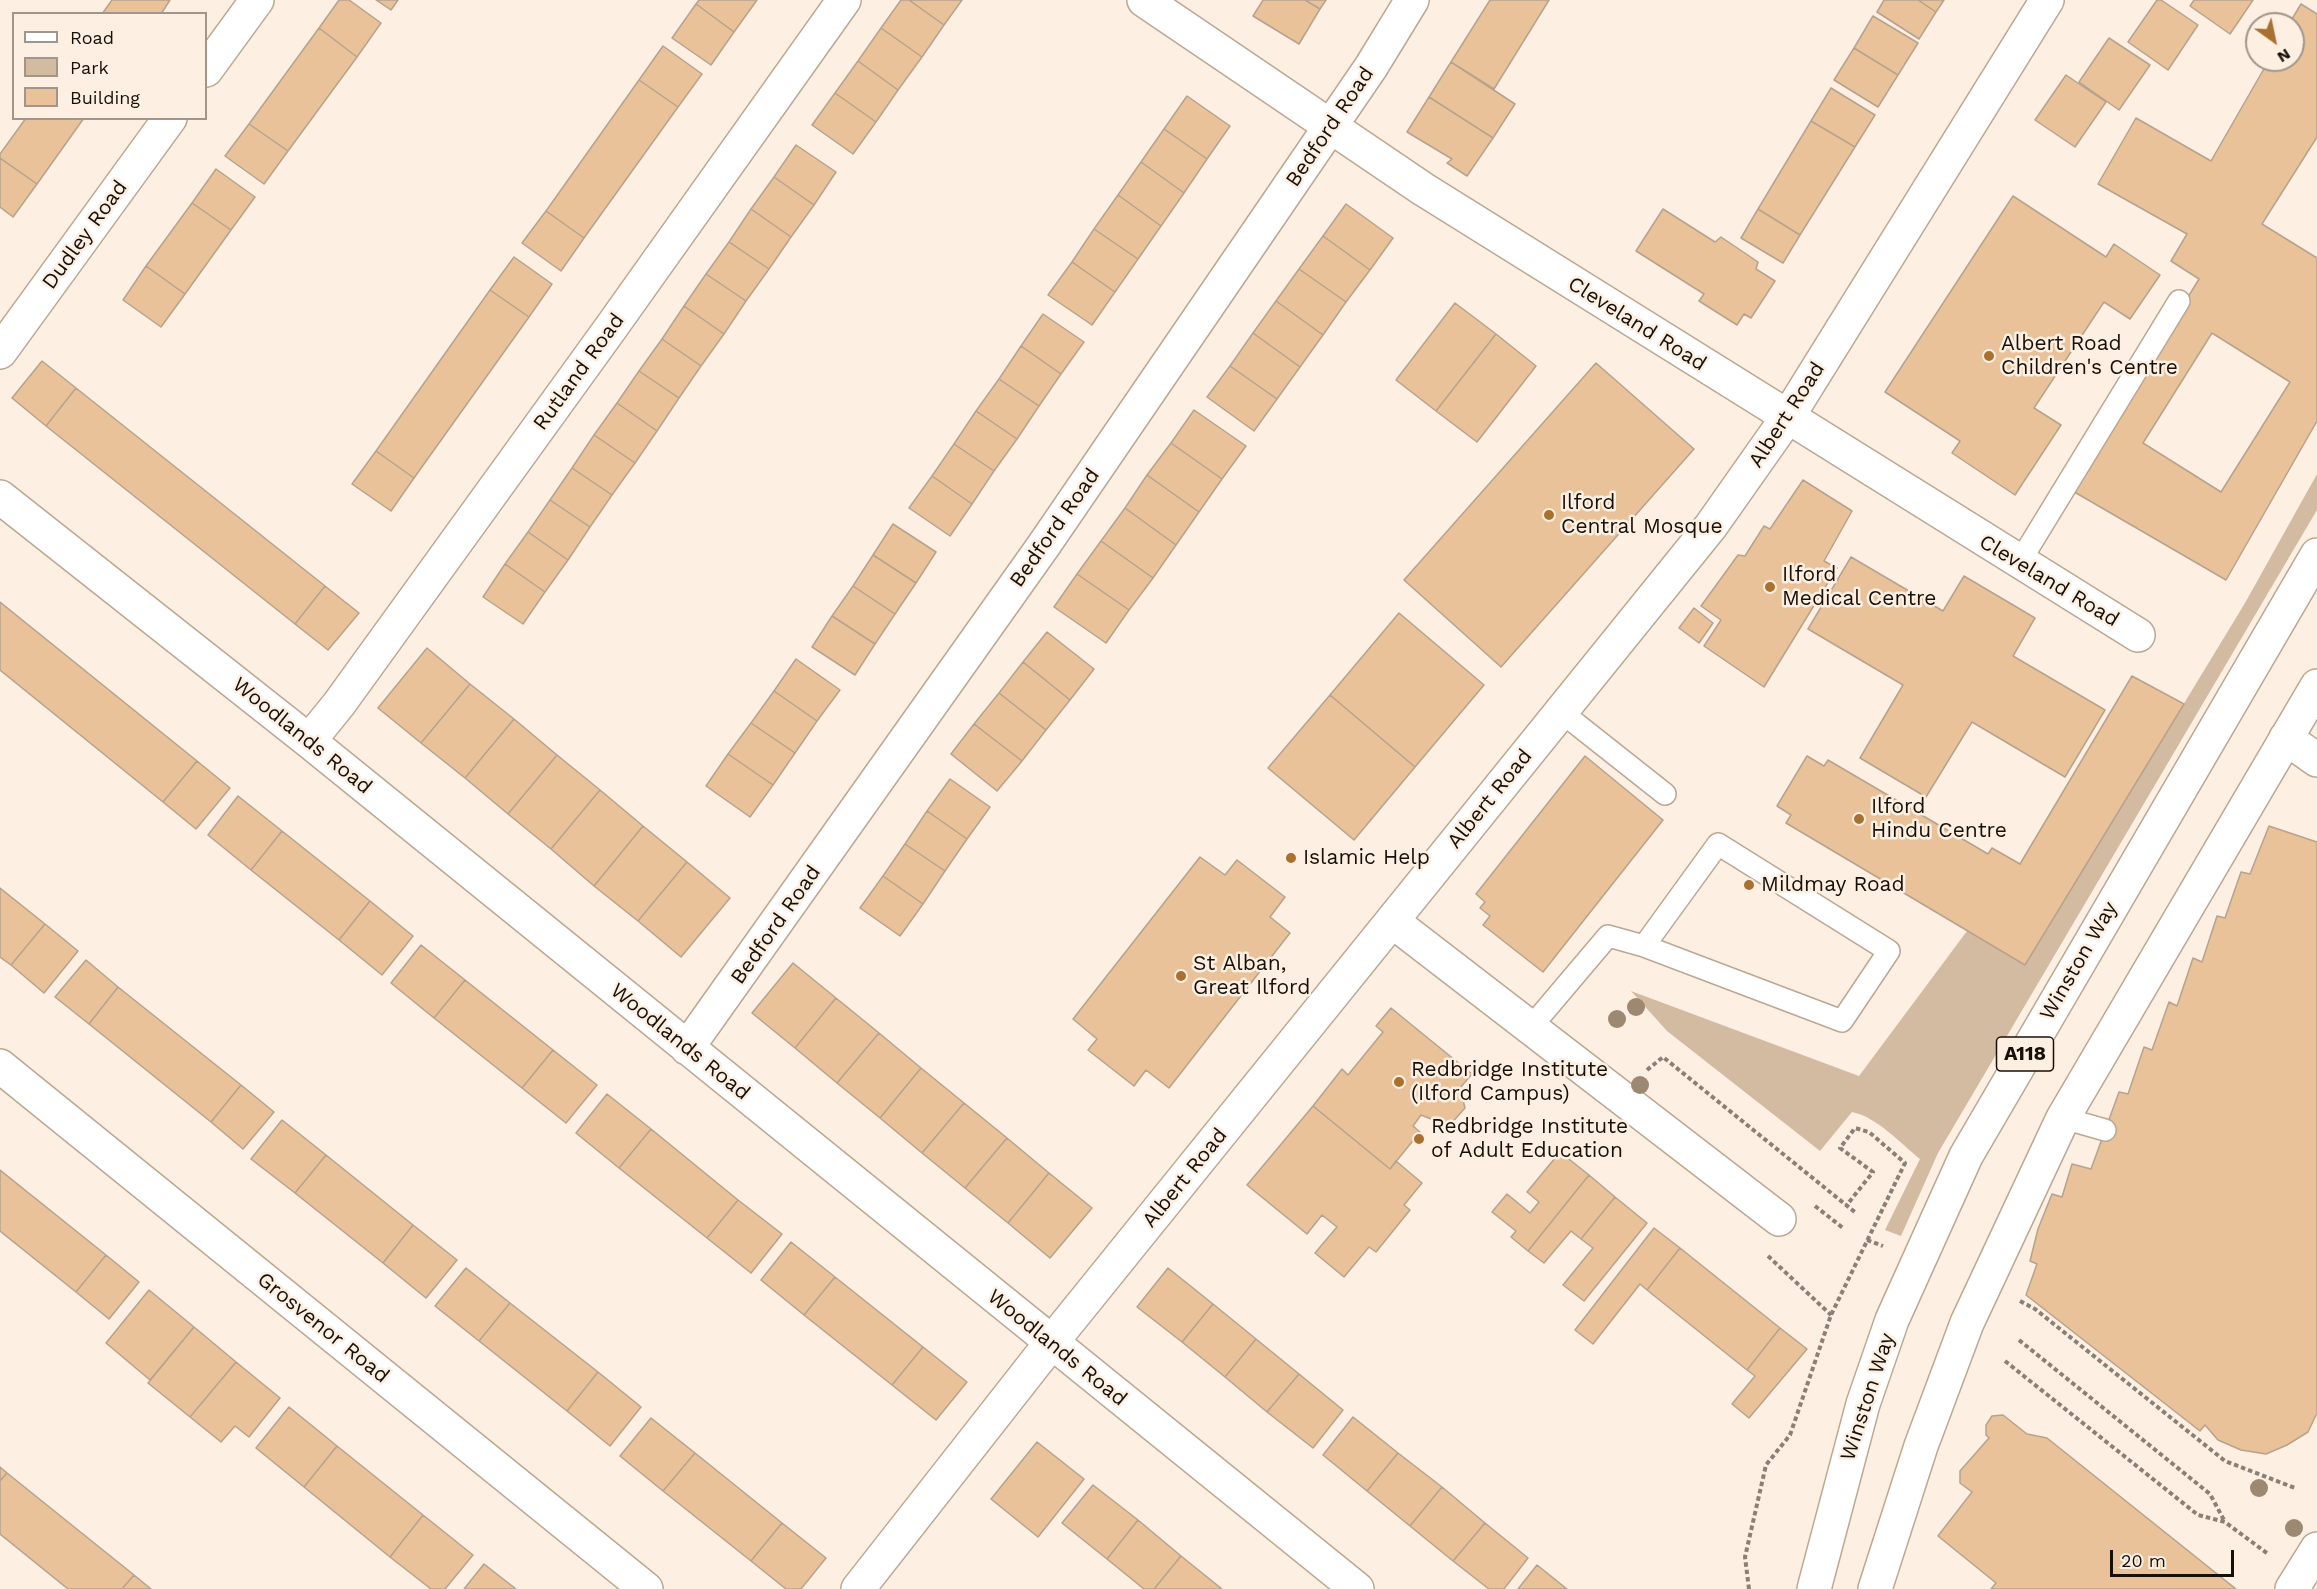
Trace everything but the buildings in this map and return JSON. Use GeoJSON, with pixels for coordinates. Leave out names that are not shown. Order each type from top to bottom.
{"type":"FeatureCollection","features":[{"type":"Feature","properties":{"kind":"street"},"geometry":{"type":"LineString","coordinates":[[207,69],[257,0]]}},
{"type":"Feature","properties":{"kind":"street","name":"Rutland Road"},"geometry":{"type":"LineString","coordinates":[[309,741],[339,704],[610,329],[844,0]]}},
{"type":"Feature","properties":{"kind":"street","name":"Cleveland Road"},"geometry":{"type":"LineString","coordinates":[[1144,0],[1329,128],[1787,418],[2138,635]]}},
{"type":"Feature","properties":{"kind":"street","name":"Bedford Road"},"geometry":{"type":"LineString","coordinates":[[687,1048],[1044,545],[1329,128],[1412,0]]}},
{"type":"Feature","properties":{"kind":"street","name":"Albert Road"},"geometry":{"type":"LineString","coordinates":[[858,1589],[1051,1343],[1711,526],[1787,418],[2047,0]]}},
{"type":"Feature","properties":{"kind":"street","name":"Dudley Road"},"geometry":{"type":"LineString","coordinates":[[0,352],[169,120]]}},
{"type":"Feature","properties":{"kind":"street","name":"Woodlands Road"},"geometry":{"type":"LineString","coordinates":[[0,497],[309,741],[1357,1589]]}},
{"type":"Feature","properties":{"kind":"street","name":"Winston Way"},"geometry":{"type":"LineString","coordinates":[[1814,1589],[1863,1404],[1892,1320],[1966,1156],[2317,555]]}},
{"type":"Feature","properties":{"kind":"street"},"geometry":{"type":"LineString","coordinates":[[1875,1589],[1921,1446],[1967,1323],[2063,1118],[2317,686]]}},
{"type":"Feature","properties":{"kind":"street"},"geometry":{"type":"LineString","coordinates":[[2286,738],[2317,760]]}},
{"type":"Feature","properties":{"kind":"street"},"geometry":{"type":"LineString","coordinates":[[1392,921],[1779,1219]]}},
{"type":"Feature","properties":{"kind":"street","name":"Grosvenor Road"},"geometry":{"type":"LineString","coordinates":[[0,1066],[646,1589]]}},
{"type":"Feature","properties":{"kind":"street"},"geometry":{"type":"LineString","coordinates":[[2292,1589],[2317,1549]]}},
{"type":"Feature","properties":{"kind":"lane"},"geometry":{"type":"LineString","coordinates":[[2019,563],[2180,301]]}},
{"type":"Feature","properties":{"kind":"lane"},"geometry":{"type":"LineString","coordinates":[[1560,711],[1665,794]]}},
{"type":"Feature","properties":{"kind":"lane"},"geometry":{"type":"LineString","coordinates":[[1531,1027],[1608,936],[1644,946],[1842,1021],[1889,951],[1718,844],[1644,946]]}},
{"type":"Feature","properties":{"kind":"lane"},"geometry":{"type":"LineString","coordinates":[[2063,1118],[2105,1130]]}},
{"type":"Feature","properties":{"kind":"path"},"geometry":{"type":"LineString","coordinates":[[1646,1071],[1663,1057],[1856,1212]]}},
{"type":"Feature","properties":{"kind":"path"},"geometry":{"type":"LineString","coordinates":[[1749,1589],[1745,1557],[1766,1465],[1790,1435],[1831,1315],[1905,1163],[1869,1132],[1855,1128],[1840,1148],[1873,1173],[1846,1206]]}},
{"type":"Feature","properties":{"kind":"path"},"geometry":{"type":"LineString","coordinates":[[1779,1219],[1758,1246],[1831,1315]]}},
{"type":"Feature","properties":{"kind":"path"},"geometry":{"type":"LineString","coordinates":[[2017,1300],[2035,1309],[2225,1461],[2295,1488]]}},
{"type":"Feature","properties":{"kind":"path"},"geometry":{"type":"LineString","coordinates":[[2019,1340],[2210,1494],[2225,1522]]}},
{"type":"Feature","properties":{"kind":"path"},"geometry":{"type":"LineString","coordinates":[[2005,1361],[2198,1515],[2225,1522],[2264,1551]]}},
{"type":"Feature","properties":{"kind":"green space"},"geometry":{"type":"Polygon","coordinates":[[[2317,474],[2317,510],[1938,1153],[1901,1236],[1885,1230],[1920,1159],[1879,1125],[1852,1112],[1820,1151],[1667,1031],[1631,991],[1859,1076],[1967,931],[2025,965],[2245,603],[2317,474]]]}},
{"type":"Feature","properties":{"kind":"place","name":"Albert Road Children's Centre"},"geometry":{"type":"Point","coordinates":[1989,356]}},
{"type":"Feature","properties":{"kind":"place","name":"Ilford Central Mosque"},"geometry":{"type":"Point","coordinates":[1549,515]}},
{"type":"Feature","properties":{"kind":"place","name":"Ilford Medical Centre"},"geometry":{"type":"Point","coordinates":[1770,587]}},
{"type":"Feature","properties":{"kind":"place","name":"Ilford Hindu Centre"},"geometry":{"type":"Point","coordinates":[1859,819]}},
{"type":"Feature","properties":{"kind":"place","name":"Islamic Help"},"geometry":{"type":"Point","coordinates":[1291,858]}},
{"type":"Feature","properties":{"kind":"place","name":"Mildmay Road"},"geometry":{"type":"Point","coordinates":[1749,885]}},
{"type":"Feature","properties":{"kind":"place","name":"St Alban, Great Ilford"},"geometry":{"type":"Point","coordinates":[1181,976]}},
{"type":"Feature","properties":{"kind":"place","name":"Redbridge Institute (Ilford Campus)"},"geometry":{"type":"Point","coordinates":[1399,1082]}},
{"type":"Feature","properties":{"kind":"place","name":"Redbridge Institute of Adult Education"},"geometry":{"type":"Point","coordinates":[1419,1139]}}]}
